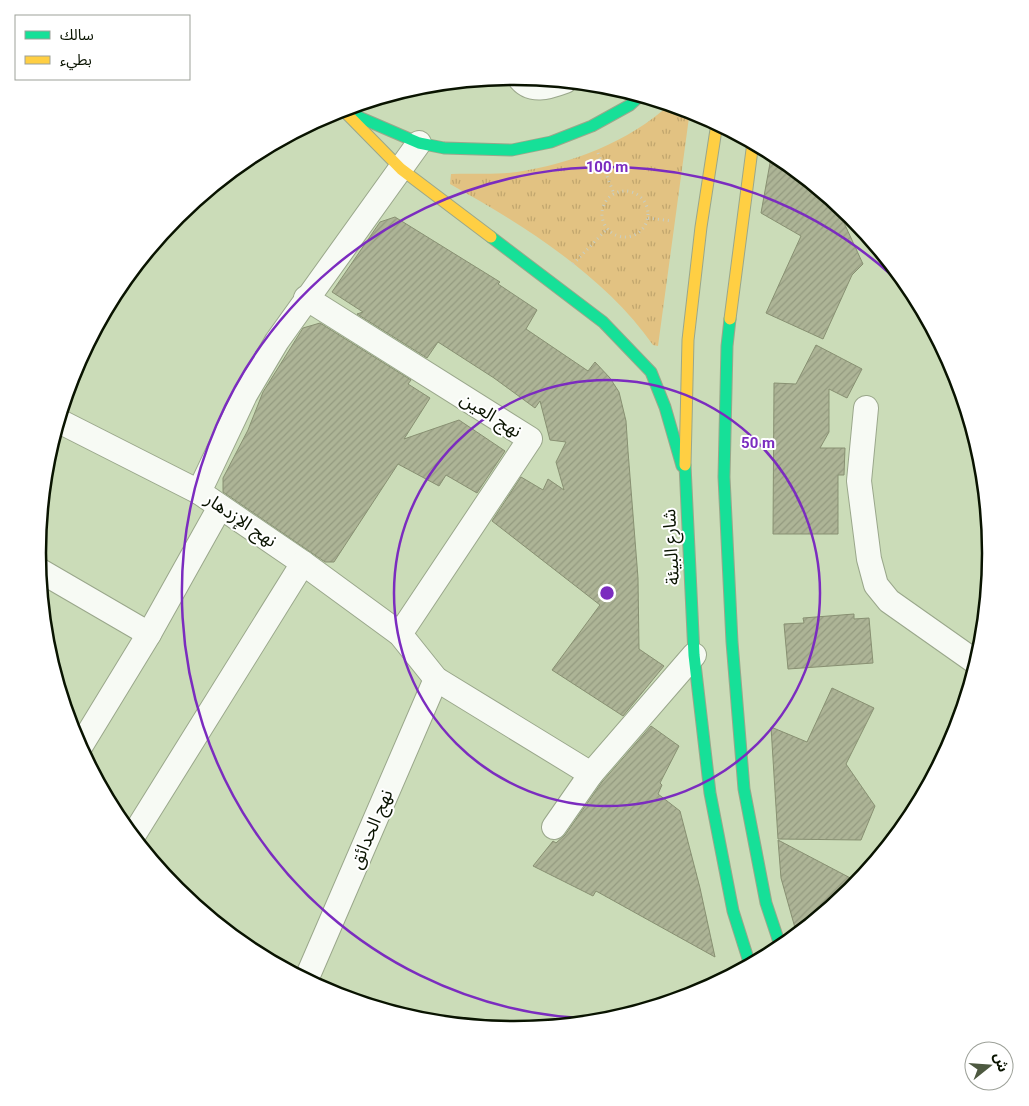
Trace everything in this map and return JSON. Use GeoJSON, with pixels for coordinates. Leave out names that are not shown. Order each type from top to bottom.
{"type":"FeatureCollection","features":[{"type":"Feature","properties":{"kind":"main road"},"geometry":{"type":"LineString","coordinates":[[353,114],[419,143],[444,148],[512,150],[551,142],[592,126],[635,101]]}},
{"type":"Feature","properties":{"kind":"main road"},"geometry":{"type":"LineString","coordinates":[[348,115],[401,169],[603,322],[651,372],[665,407],[685,475]]}},
{"type":"Feature","properties":{"kind":"main road","name":"شارع البيئة"},"geometry":{"type":"LineString","coordinates":[[716,130],[701,227],[688,340],[685,475],[694,655],[710,793],[733,911],[748,960]]}},
{"type":"Feature","properties":{"kind":"main road"},"geometry":{"type":"LineString","coordinates":[[752,149],[727,346],[724,477],[732,642],[744,789],[766,903],[778,940]]}},
{"type":"Feature","properties":{"kind":"street"},"geometry":{"type":"LineString","coordinates":[[530,86],[536,88],[551,87]]}},
{"type":"Feature","properties":{"kind":"street","name":"نهج الإزدهار"},"geometry":{"type":"LineString","coordinates":[[419,143],[277,341],[245,395],[199,492],[303,563],[400,634],[436,679],[591,774]]}},
{"type":"Feature","properties":{"kind":"street","name":"نهج العين"},"geometry":{"type":"LineString","coordinates":[[306,298],[530,439],[400,634]]}},
{"type":"Feature","properties":{"kind":"street"},"geometry":{"type":"LineString","coordinates":[[866,408],[859,481],[870,559],[876,585],[889,601],[971,658]]}},
{"type":"Feature","properties":{"kind":"street"},"geometry":{"type":"LineString","coordinates":[[65,423],[199,492]]}},
{"type":"Feature","properties":{"kind":"street"},"geometry":{"type":"LineString","coordinates":[[85,739],[149,634],[220,507]]}},
{"type":"Feature","properties":{"kind":"street"},"geometry":{"type":"LineString","coordinates":[[137,830],[303,563]]}},
{"type":"Feature","properties":{"kind":"street"},"geometry":{"type":"LineString","coordinates":[[47,574],[149,634]]}},
{"type":"Feature","properties":{"kind":"street"},"geometry":{"type":"LineString","coordinates":[[554,827],[591,774],[694,655]]}},
{"type":"Feature","properties":{"kind":"street","name":"نهج الحدائق"},"geometry":{"type":"LineString","coordinates":[[309,974],[436,679]]}},
{"type":"Feature","properties":{"kind":"path"},"geometry":{"type":"LineString","coordinates":[[626,191],[638,196],[646,206],[648,218],[640,231],[634,236],[619,237],[607,229],[602,216],[602,210],[609,198],[626,191]]}},
{"type":"Feature","properties":{"kind":"path"},"geometry":{"type":"LineString","coordinates":[[648,218],[672,221]]}},
{"type":"Feature","properties":{"kind":"path"},"geometry":{"type":"LineString","coordinates":[[554,284],[607,229]]}},
{"type":"Feature","properties":{"kind":"green space"},"geometry":{"type":"Polygon","coordinates":[[[664,110],[689,118],[658,346],[653,345],[611,296],[586,274],[506,217],[450,184],[451,174],[517,172],[578,157],[618,140],[654,118],[664,110]]]}},
{"type":"Feature","properties":{"kind":"building"},"geometry":{"type":"Polygon","coordinates":[[[770,161],[800,182],[842,218],[863,264],[852,275],[823,339],[766,313],[801,236],[761,213],[770,161]]]}},
{"type":"Feature","properties":{"kind":"building"},"geometry":{"type":"Polygon","coordinates":[[[395,217],[500,282],[498,284],[537,310],[526,329],[588,371],[595,362],[610,378],[619,392],[626,421],[638,578],[639,649],[664,666],[623,716],[552,670],[600,605],[492,521],[521,477],[543,490],[548,479],[564,490],[556,462],[566,442],[550,440],[540,401],[535,408],[494,378],[438,342],[427,358],[357,314],[363,312],[332,292],[380,222],[395,217]]]}},
{"type":"Feature","properties":{"kind":"building"},"geometry":{"type":"Polygon","coordinates":[[[320,323],[411,380],[408,384],[430,398],[404,439],[459,420],[505,451],[477,493],[446,475],[439,486],[398,464],[334,562],[325,562],[223,492],[223,478],[248,430],[263,392],[303,328],[320,323]]]}},
{"type":"Feature","properties":{"kind":"building"},"geometry":{"type":"Polygon","coordinates":[[[816,345],[862,369],[847,398],[829,389],[829,432],[820,448],[845,448],[844,475],[838,475],[838,534],[773,534],[774,383],[796,384],[816,345]]]}},
{"type":"Feature","properties":{"kind":"building"},"geometry":{"type":"Polygon","coordinates":[[[854,614],[854,619],[869,618],[873,663],[788,669],[784,624],[804,623],[803,618],[854,614]]]}},
{"type":"Feature","properties":{"kind":"building"},"geometry":{"type":"Polygon","coordinates":[[[832,688],[874,708],[846,764],[875,806],[861,840],[778,839],[771,727],[807,742],[832,688]]]}},
{"type":"Feature","properties":{"kind":"building"},"geometry":{"type":"Polygon","coordinates":[[[651,726],[679,746],[660,783],[662,785],[658,794],[680,811],[715,957],[596,891],[593,896],[533,866],[553,841],[556,843],[565,835],[602,782],[651,726]]]}},
{"type":"Feature","properties":{"kind":"building"},"geometry":{"type":"Polygon","coordinates":[[[778,840],[851,878],[795,928],[781,878],[778,840]]]}},
{"type":"Feature","properties":{"kind":"traffic: fast"},"geometry":{"type":"LineString","coordinates":[[354,115],[419,143],[444,148],[512,150],[551,142],[592,126],[635,101]]}},
{"type":"Feature","properties":{"kind":"traffic: fast"},"geometry":{"type":"LineString","coordinates":[[491,237],[603,322],[651,372],[665,407],[682,466]]}},
{"type":"Feature","properties":{"kind":"traffic: fast"},"geometry":{"type":"LineString","coordinates":[[730,319],[727,346],[724,477],[732,642],[744,789],[766,903],[778,940]]}},
{"type":"Feature","properties":{"kind":"traffic: fast"},"geometry":{"type":"LineString","coordinates":[[685,465],[694,655],[710,793],[733,911],[748,959]]}},
{"type":"Feature","properties":{"kind":"traffic: slow"},"geometry":{"type":"LineString","coordinates":[[348,115],[401,169],[491,237]]}},
{"type":"Feature","properties":{"kind":"traffic: slow"},"geometry":{"type":"LineString","coordinates":[[685,465],[688,340],[701,227],[716,130]]}},
{"type":"Feature","properties":{"kind":"traffic: slow"},"geometry":{"type":"LineString","coordinates":[[730,319],[752,149]]}}]}
